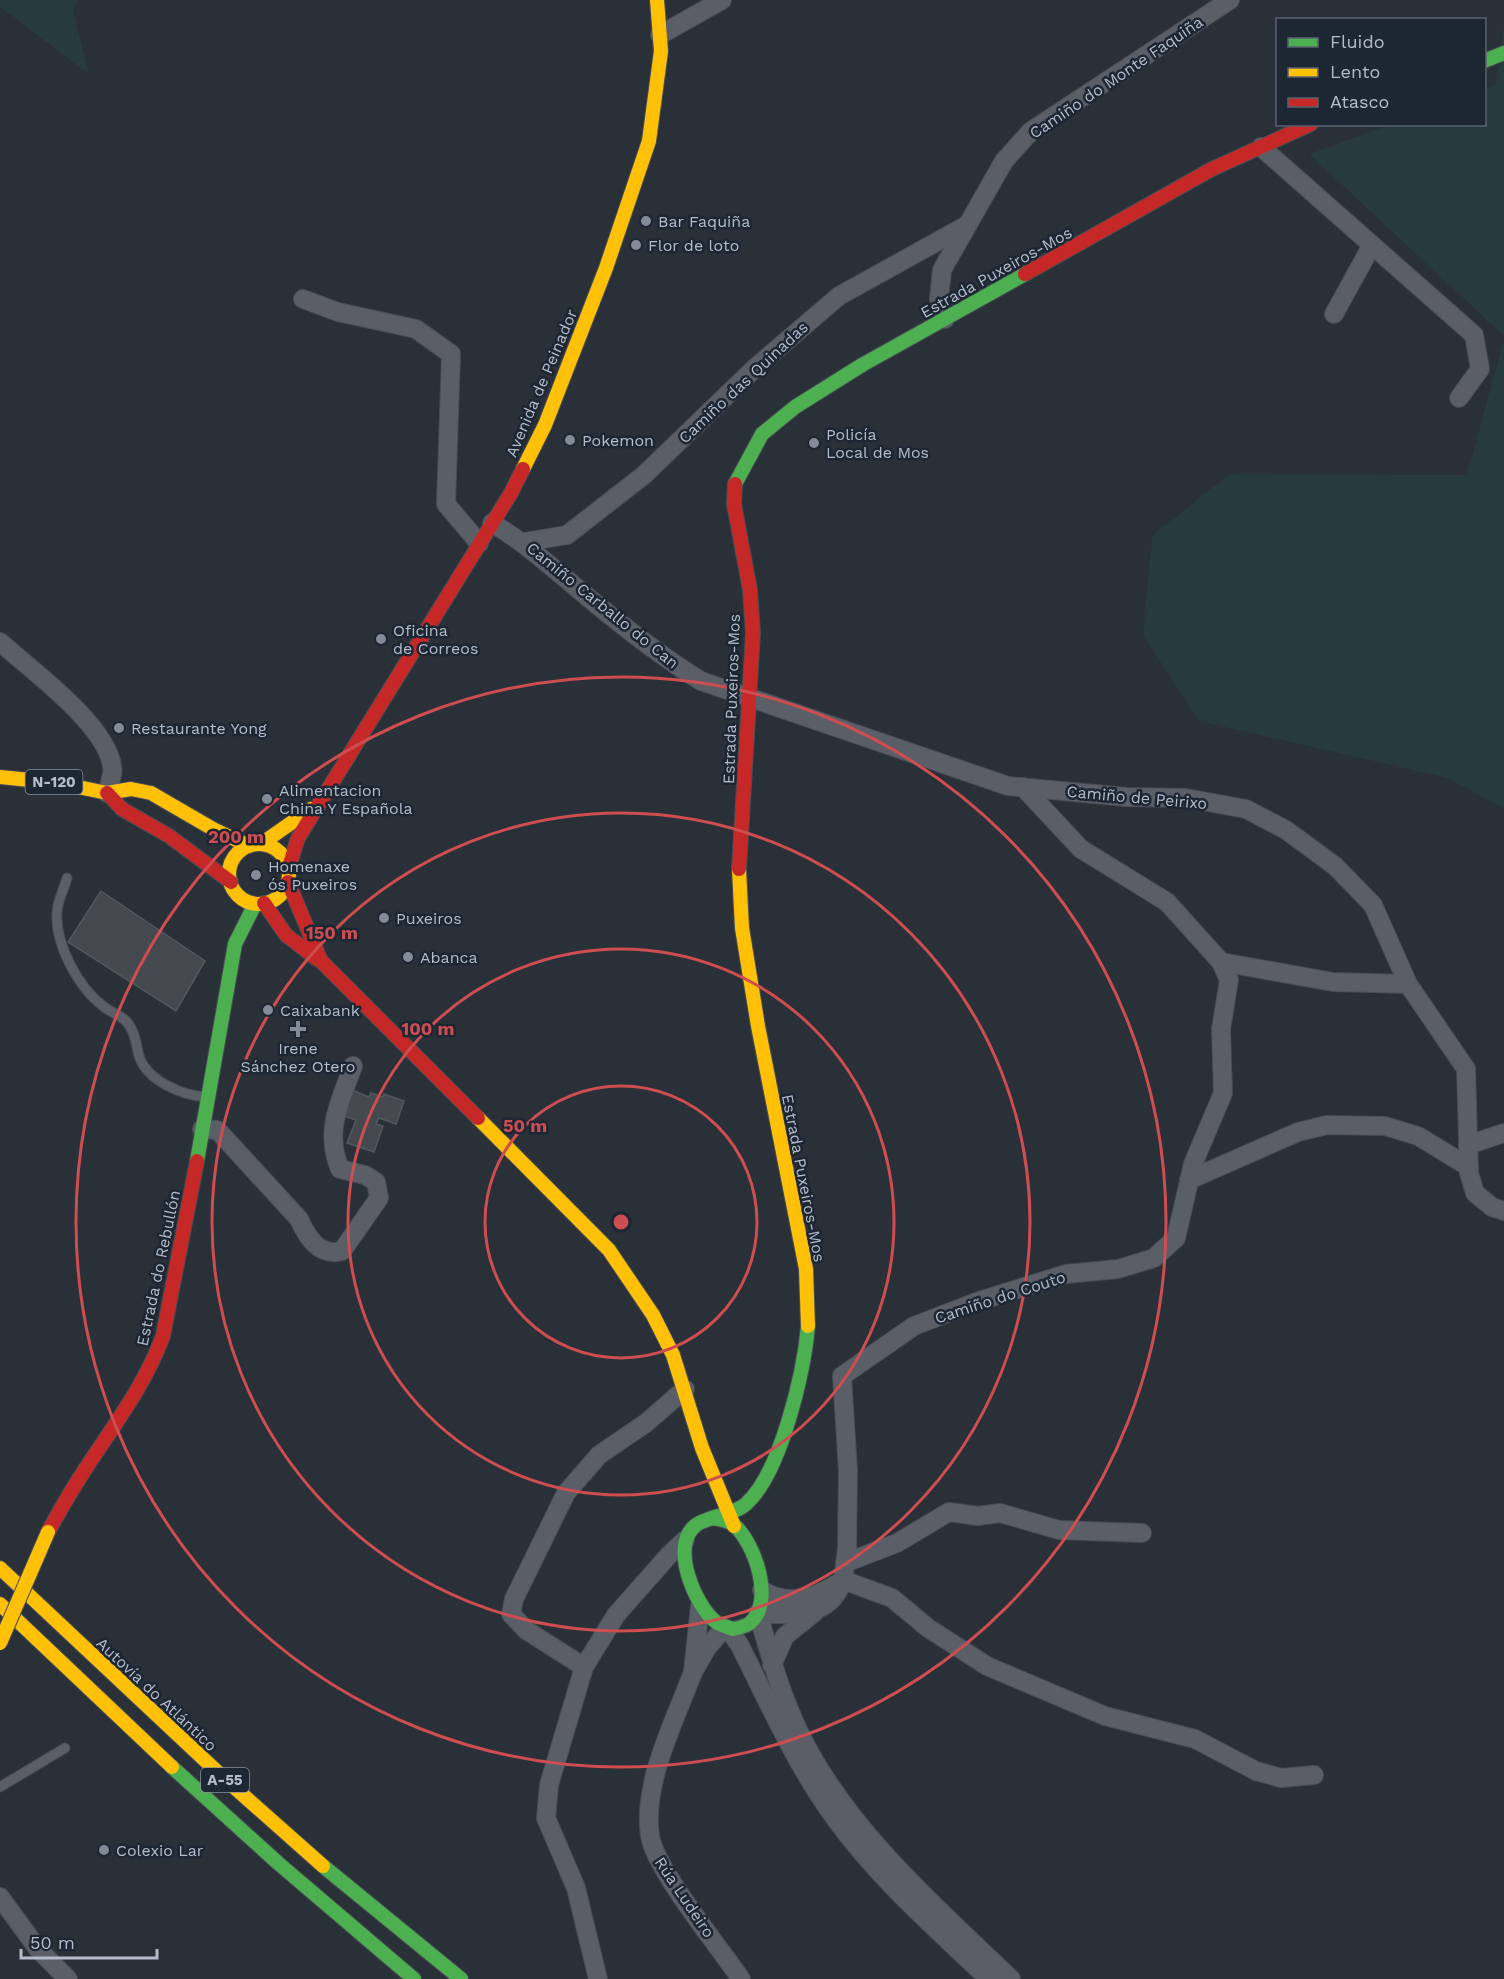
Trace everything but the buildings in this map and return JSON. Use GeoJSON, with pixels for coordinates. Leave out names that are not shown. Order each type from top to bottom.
{"type":"FeatureCollection","features":[{"type":"Feature","properties":{"kind":"main road","name":"Avenida de Peinador"},"geometry":{"type":"LineString","coordinates":[[289,867],[298,838],[511,493],[545,425],[606,268],[649,141],[661,51],[657,0]]}},
{"type":"Feature","properties":{"kind":"main road"},"geometry":{"type":"LineString","coordinates":[[1486,61],[1504,54]]}},
{"type":"Feature","properties":{"kind":"main road","name":"Estrada Puxeiros-Mos"},"geometry":{"type":"LineString","coordinates":[[747,1545],[760,1487],[780,1439],[796,1389],[809,1310],[806,1269],[758,1026],[742,928],[739,872],[753,633],[750,590],[734,504],[735,480],[762,434],[795,408],[862,365],[1212,169],[1307,126]]}},
{"type":"Feature","properties":{"kind":"main road","name":"N-120"},"geometry":{"type":"LineString","coordinates":[[0,777],[59,783],[107,793],[131,789],[151,793],[213,829],[281,853],[289,867],[288,882],[321,961]]}},
{"type":"Feature","properties":{"kind":"main road","name":"N-120"},"geometry":{"type":"LineString","coordinates":[[107,793],[122,809],[169,836],[231,882],[240,897],[260,904],[274,923],[307,954],[321,961],[609,1250],[653,1315],[673,1355],[702,1448],[699,1481]]}},
{"type":"Feature","properties":{"kind":"main road","name":"Avenida de Peinador"},"geometry":{"type":"LineString","coordinates":[[255,845],[319,803]]}},
{"type":"Feature","properties":{"kind":"main road"},"geometry":{"type":"LineString","coordinates":[[231,882],[230,873],[235,856],[255,845]]}},
{"type":"Feature","properties":{"kind":"main road"},"geometry":{"type":"LineString","coordinates":[[260,904],[277,898],[288,882]]}},
{"type":"Feature","properties":{"kind":"main road","name":"Estrada do Rebullón"},"geometry":{"type":"LineString","coordinates":[[0,1642],[48,1532],[90,1461],[146,1380],[156,1358],[171,1300],[235,944],[260,904]]}},
{"type":"Feature","properties":{"kind":"main road"},"geometry":{"type":"LineString","coordinates":[[702,1448],[731,1519],[747,1545],[762,1590],[758,1613],[746,1626],[726,1629],[700,1604],[688,1580],[684,1562],[693,1526],[704,1519],[731,1519],[760,1487]]}},
{"type":"Feature","properties":{"kind":"main road"},"geometry":{"type":"LineString","coordinates":[[717,1485],[740,1495],[760,1487]]}},
{"type":"Feature","properties":{"kind":"main road","name":"Autovía do Atlántico"},"geometry":{"type":"LineString","coordinates":[[0,1568],[220,1775],[329,1872],[461,1979]]}},
{"type":"Feature","properties":{"kind":"main road","name":"A-55"},"geometry":{"type":"LineString","coordinates":[[0,1604],[58,1656],[199,1791],[326,1905],[414,1979]]}},
{"type":"Feature","properties":{"kind":"street"},"geometry":{"type":"LineString","coordinates":[[660,35],[722,0]]}},
{"type":"Feature","properties":{"kind":"street","name":"Camiño do Monte Faquiña"},"geometry":{"type":"LineString","coordinates":[[945,319],[939,298],[942,270],[1004,161],[1031,131],[1230,0]]}},
{"type":"Feature","properties":{"kind":"street"},"geometry":{"type":"LineString","coordinates":[[1261,147],[1371,247],[1474,335],[1480,369],[1459,398]]}},
{"type":"Feature","properties":{"kind":"street","name":"Camiño das Quinadas"},"geometry":{"type":"LineString","coordinates":[[525,542],[567,535],[644,475],[756,367],[839,296],[967,225]]}},
{"type":"Feature","properties":{"kind":"street"},"geometry":{"type":"LineString","coordinates":[[1334,314],[1371,247]]}},
{"type":"Feature","properties":{"kind":"street"},"geometry":{"type":"LineString","coordinates":[[303,299],[338,312],[416,329],[451,354],[446,504],[479,543]]}},
{"type":"Feature","properties":{"kind":"street","name":"Camiño Carballo do Can"},"geometry":{"type":"LineString","coordinates":[[492,523],[525,542],[590,599],[667,660],[701,681],[750,696]]}},
{"type":"Feature","properties":{"kind":"street"},"geometry":{"type":"LineString","coordinates":[[0,642],[85,717],[109,754],[113,768],[107,793]]}},
{"type":"Feature","properties":{"kind":"street","name":"Camiño de Peirixo"},"geometry":{"type":"LineString","coordinates":[[750,696],[1008,786],[1127,797],[1186,798],[1246,809],[1276,825],[1335,866],[1373,905],[1408,984],[1466,1069],[1469,1167],[1474,1193],[1492,1207],[1504,1211]]}},
{"type":"Feature","properties":{"kind":"street","name":"Camiño do Couto"},"geometry":{"type":"LineString","coordinates":[[844,1572],[848,1471],[841,1401],[842,1376],[914,1326],[979,1301],[1066,1274],[1118,1269],[1154,1258],[1176,1238],[1192,1164],[1223,1093],[1221,1029],[1229,980],[1221,962],[1167,902],[1081,849],[1023,787]]}},
{"type":"Feature","properties":{"kind":"street"},"geometry":{"type":"LineString","coordinates":[[1221,962],[1333,982],[1408,984]]}},
{"type":"Feature","properties":{"kind":"street"},"geometry":{"type":"LineString","coordinates":[[202,1129],[217,1131],[221,1134],[299,1219],[306,1234],[317,1247],[334,1253],[342,1251],[379,1198],[376,1182],[365,1175],[340,1169],[332,1149],[335,1117],[353,1066]]}},
{"type":"Feature","properties":{"kind":"street"},"geometry":{"type":"LineString","coordinates":[[1189,1180],[1298,1131],[1327,1125],[1385,1126],[1418,1136],[1469,1167]]}},
{"type":"Feature","properties":{"kind":"street"},"geometry":{"type":"LineString","coordinates":[[1468,1145],[1504,1133]]}},
{"type":"Feature","properties":{"kind":"street"},"geometry":{"type":"LineString","coordinates":[[584,1667],[526,1630],[511,1614],[514,1599],[566,1493],[599,1455],[646,1423],[685,1389]]}},
{"type":"Feature","properties":{"kind":"street"},"geometry":{"type":"LineString","coordinates":[[762,1590],[775,1598],[786,1600],[819,1593],[844,1572],[949,1512],[978,1516],[1000,1513],[1059,1530],[1143,1533]]}},
{"type":"Feature","properties":{"kind":"street"},"geometry":{"type":"LineString","coordinates":[[598,1979],[576,1887],[546,1818],[549,1785],[584,1667],[616,1615],[693,1526]]}},
{"type":"Feature","properties":{"kind":"street"},"geometry":{"type":"LineString","coordinates":[[649,1579],[669,1572],[678,1572],[688,1580]]}},
{"type":"Feature","properties":{"kind":"street"},"geometry":{"type":"LineString","coordinates":[[772,1665],[778,1646],[785,1636],[836,1598],[844,1572]]}},
{"type":"Feature","properties":{"kind":"street"},"geometry":{"type":"LineString","coordinates":[[844,1572],[892,1598],[928,1628],[987,1666],[1105,1716],[1195,1739],[1256,1771],[1281,1778],[1314,1775]]}},
{"type":"Feature","properties":{"kind":"street","name":"Rúa Ludeiro"},"geometry":{"type":"LineString","coordinates":[[693,1672],[700,1604]]}},
{"type":"Feature","properties":{"kind":"street"},"geometry":{"type":"LineString","coordinates":[[820,1608],[802,1614],[758,1613],[772,1665],[803,1740],[843,1802],[902,1872],[1011,1979]]}},
{"type":"Feature","properties":{"kind":"street"},"geometry":{"type":"LineString","coordinates":[[726,1629],[739,1644],[793,1754],[835,1818],[874,1865],[989,1979]]}},
{"type":"Feature","properties":{"kind":"street","name":"Rúa Ludeiro"},"geometry":{"type":"LineString","coordinates":[[726,1629],[707,1648],[693,1672],[654,1777],[649,1815],[650,1837],[666,1872],[741,1979]]}},
{"type":"Feature","properties":{"kind":"street"},"geometry":{"type":"LineString","coordinates":[[0,1897],[38,1948],[68,1979]]}},
{"type":"Feature","properties":{"kind":"lane"},"geometry":{"type":"LineString","coordinates":[[67,878],[57,912],[59,940],[80,980],[101,1005],[127,1022],[134,1034],[140,1059],[156,1079],[194,1096],[207,1096]]}},
{"type":"Feature","properties":{"kind":"lane"},"geometry":{"type":"LineString","coordinates":[[0,1787],[65,1748]]}},
{"type":"Feature","properties":{"kind":"green space"},"geometry":{"type":"Polygon","coordinates":[[[0,0],[77,0],[73,14],[90,75],[0,7],[0,0]]]}},
{"type":"Feature","properties":{"kind":"green space"},"geometry":{"type":"Polygon","coordinates":[[[1504,21],[1504,336],[1309,154],[1386,126],[1486,126],[1486,89],[1496,84],[1504,21]]]}},
{"type":"Feature","properties":{"kind":"green space"},"geometry":{"type":"Polygon","coordinates":[[[1504,339],[1504,809],[1448,778],[1199,721],[1143,635],[1152,536],[1229,474],[1467,475],[1504,339]]]}},
{"type":"Feature","properties":{"kind":"traffic: fast"},"geometry":{"type":"LineString","coordinates":[[1486,60],[1504,53]]}},
{"type":"Feature","properties":{"kind":"traffic: fast"},"geometry":{"type":"LineString","coordinates":[[735,484],[762,434],[795,407],[862,365],[1025,274]]}},
{"type":"Feature","properties":{"kind":"traffic: fast"},"geometry":{"type":"LineString","coordinates":[[197,1161],[235,944],[255,904]]}},
{"type":"Feature","properties":{"kind":"traffic: fast"},"geometry":{"type":"LineString","coordinates":[[712,1518],[734,1511],[746,1504],[759,1489],[770,1469],[780,1446],[796,1394],[808,1326]]}},
{"type":"Feature","properties":{"kind":"traffic: fast"},"geometry":{"type":"LineString","coordinates":[[712,1518],[734,1525],[742,1534],[755,1558],[759,1573],[761,1601],[750,1623],[742,1627],[733,1629],[718,1623],[708,1614],[700,1603],[688,1576],[685,1561],[688,1535],[701,1522],[712,1518]]}},
{"type":"Feature","properties":{"kind":"traffic: fast"},"geometry":{"type":"LineString","coordinates":[[172,1767],[278,1863],[414,1979]]}},
{"type":"Feature","properties":{"kind":"traffic: fast"},"geometry":{"type":"LineString","coordinates":[[323,1866],[461,1979]]}},
{"type":"Feature","properties":{"kind":"traffic: slow"},"geometry":{"type":"LineString","coordinates":[[523,469],[545,425],[606,268],[649,141],[661,51],[657,0]]}},
{"type":"Feature","properties":{"kind":"traffic: slow"},"geometry":{"type":"LineString","coordinates":[[0,777],[59,783],[107,793],[131,789],[151,793],[213,829],[249,846]]}},
{"type":"Feature","properties":{"kind":"traffic: slow"},"geometry":{"type":"LineString","coordinates":[[261,844],[311,809]]}},
{"type":"Feature","properties":{"kind":"traffic: slow"},"geometry":{"type":"LineString","coordinates":[[259,844],[276,849],[284,857],[289,874],[284,891],[276,899],[259,904],[242,899],[234,891],[229,874],[234,857],[242,849],[259,844]]}},
{"type":"Feature","properties":{"kind":"traffic: slow"},"geometry":{"type":"LineString","coordinates":[[739,869],[742,928],[758,1026],[806,1269],[808,1326]]}},
{"type":"Feature","properties":{"kind":"traffic: slow"},"geometry":{"type":"LineString","coordinates":[[478,1118],[609,1250],[653,1315],[673,1355],[702,1448],[734,1526]]}},
{"type":"Feature","properties":{"kind":"traffic: slow"},"geometry":{"type":"LineString","coordinates":[[0,1643],[48,1532]]}},
{"type":"Feature","properties":{"kind":"traffic: slow"},"geometry":{"type":"LineString","coordinates":[[0,1568],[225,1779],[323,1866]]}},
{"type":"Feature","properties":{"kind":"traffic: slow"},"geometry":{"type":"LineString","coordinates":[[0,1604],[172,1767]]}},
{"type":"Feature","properties":{"kind":"traffic: jam"},"geometry":{"type":"LineString","coordinates":[[1025,274],[1212,169],[1307,126]]}},
{"type":"Feature","properties":{"kind":"traffic: jam"},"geometry":{"type":"LineString","coordinates":[[289,867],[298,838],[511,493],[523,469]]}},
{"type":"Feature","properties":{"kind":"traffic: jam"},"geometry":{"type":"LineString","coordinates":[[735,484],[734,504],[750,590],[753,633],[739,869]]}},
{"type":"Feature","properties":{"kind":"traffic: jam"},"geometry":{"type":"LineString","coordinates":[[107,793],[122,809],[169,836],[231,882]]}},
{"type":"Feature","properties":{"kind":"traffic: jam"},"geometry":{"type":"LineString","coordinates":[[288,882],[321,961],[478,1118]]}},
{"type":"Feature","properties":{"kind":"traffic: jam"},"geometry":{"type":"LineString","coordinates":[[264,903],[286,935],[317,959]]}},
{"type":"Feature","properties":{"kind":"traffic: jam"},"geometry":{"type":"LineString","coordinates":[[48,1532],[138,1388],[156,1354],[163,1336],[197,1161]]}},
{"type":"Feature","properties":{"kind":"place","name":"Bar Faquiña"},"geometry":{"type":"Point","coordinates":[646,221]}},
{"type":"Feature","properties":{"kind":"place","name":"Flor de loto"},"geometry":{"type":"Point","coordinates":[636,245]}},
{"type":"Feature","properties":{"kind":"place","name":"Pokemon"},"geometry":{"type":"Point","coordinates":[570,440]}},
{"type":"Feature","properties":{"kind":"place","name":"Policía Local de Mos"},"geometry":{"type":"Point","coordinates":[814,443]}},
{"type":"Feature","properties":{"kind":"place","name":"Oficina de Correos"},"geometry":{"type":"Point","coordinates":[381,639]}},
{"type":"Feature","properties":{"kind":"place","name":"Restaurante Yong"},"geometry":{"type":"Point","coordinates":[119,728]}},
{"type":"Feature","properties":{"kind":"place","name":"Alimentacion China Y Española"},"geometry":{"type":"Point","coordinates":[267,799]}},
{"type":"Feature","properties":{"kind":"place","name":"Homenaxe ós Puxeiros"},"geometry":{"type":"Point","coordinates":[256,875]}},
{"type":"Feature","properties":{"kind":"place","name":"Puxeiros"},"geometry":{"type":"Point","coordinates":[384,918]}},
{"type":"Feature","properties":{"kind":"place","name":"Abanca"},"geometry":{"type":"Point","coordinates":[408,957]}},
{"type":"Feature","properties":{"kind":"place","name":"Caixabank"},"geometry":{"type":"Point","coordinates":[268,1010]}},
{"type":"Feature","properties":{"kind":"place","name":"Irene Sánchez Otero"},"geometry":{"type":"Point","coordinates":[298,1029]}},
{"type":"Feature","properties":{"kind":"place","name":"Colexio Lar"},"geometry":{"type":"Point","coordinates":[104,1850]}}]}
